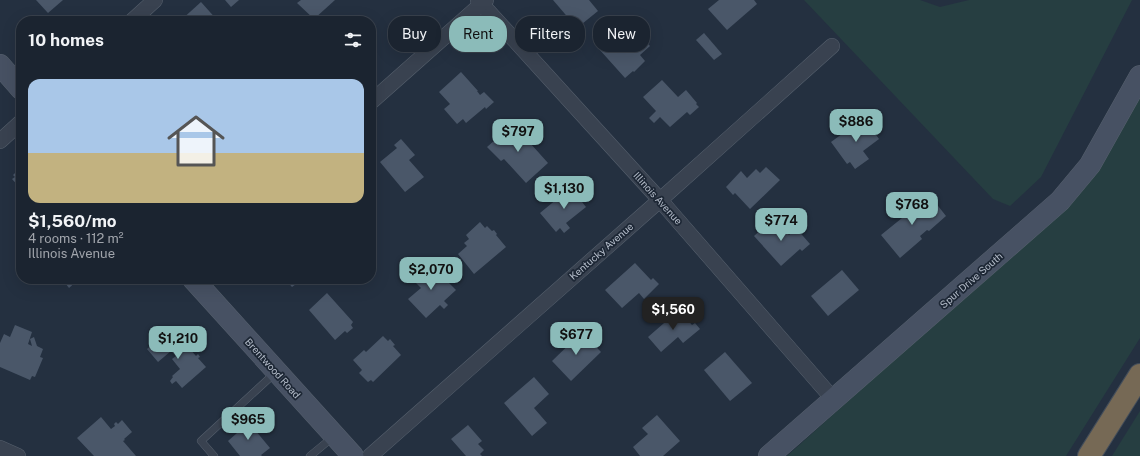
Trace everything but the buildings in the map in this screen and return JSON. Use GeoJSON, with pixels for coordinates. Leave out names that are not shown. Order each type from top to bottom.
{"type":"FeatureCollection","features":[{"type":"Feature","properties":{"kind":"highway"},"geometry":{"type":"LineString","coordinates":[[1089,456],[1140,375]]}},
{"type":"Feature","properties":{"kind":"street"},"geometry":{"type":"LineString","coordinates":[[137,16],[155,0]]}},
{"type":"Feature","properties":{"kind":"street"},"geometry":{"type":"LineString","coordinates":[[376,97],[482,1]]}},
{"type":"Feature","properties":{"kind":"street","name":"Illinois Avenue"},"geometry":{"type":"LineString","coordinates":[[482,1],[660,200],[834,400]]}},
{"type":"Feature","properties":{"kind":"street","name":"Kentucky Avenue"},"geometry":{"type":"LineString","coordinates":[[370,456],[832,46]]}},
{"type":"Feature","properties":{"kind":"street"},"geometry":{"type":"LineString","coordinates":[[0,65],[16,83]]}},
{"type":"Feature","properties":{"kind":"street","name":"Spur Drive South"},"geometry":{"type":"LineString","coordinates":[[769,456],[1060,201],[1090,165],[1140,76]]}},
{"type":"Feature","properties":{"kind":"street"},"geometry":{"type":"LineString","coordinates":[[0,141],[16,127]]}},
{"type":"Feature","properties":{"kind":"street","name":"Brentwood Road"},"geometry":{"type":"LineString","coordinates":[[198,284],[353,456]]}},
{"type":"Feature","properties":{"kind":"street"},"geometry":{"type":"LineString","coordinates":[[0,448],[18,456]]}},
{"type":"Feature","properties":{"kind":"lane"},"geometry":{"type":"LineString","coordinates":[[214,456],[201,441],[277,372]]}},
{"type":"Feature","properties":{"kind":"lane"},"geometry":{"type":"LineString","coordinates":[[310,456],[335,435]]}},
{"type":"Feature","properties":{"kind":"green space"},"geometry":{"type":"Polygon","coordinates":[[[804,0],[920,0],[940,7],[969,0],[1132,0],[1041,177],[1010,206],[993,199],[804,0]]]}},
{"type":"Feature","properties":{"kind":"green space"},"geometry":{"type":"Polygon","coordinates":[[[1140,92],[1140,338],[1066,456],[787,456],[1014,252],[1140,92]]]}},
{"type":"Feature","properties":{"kind":"green space"},"geometry":{"type":"Polygon","coordinates":[[[1140,411],[1140,456],[1112,456],[1140,411]]]}}]}
